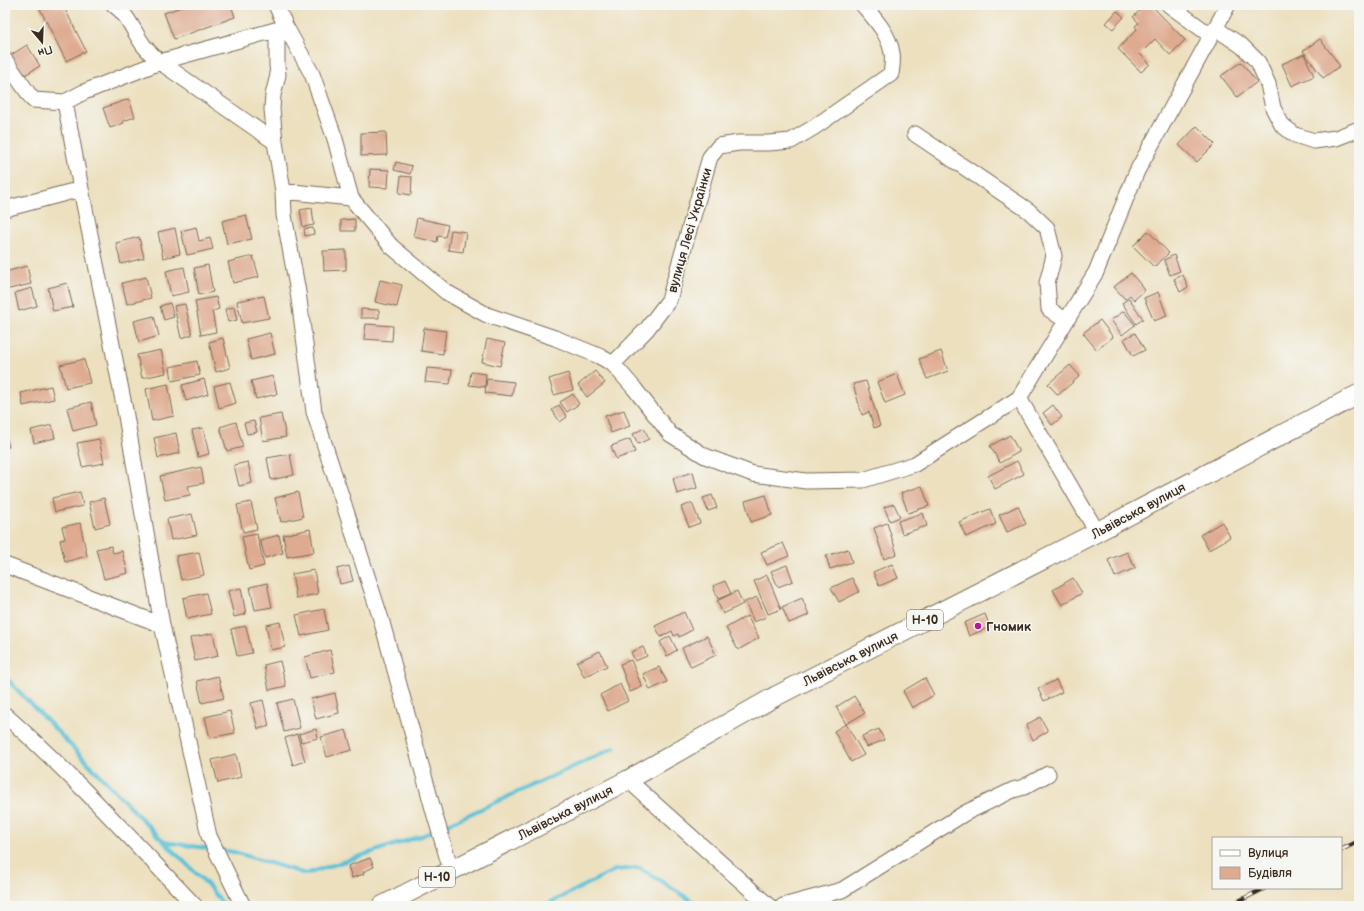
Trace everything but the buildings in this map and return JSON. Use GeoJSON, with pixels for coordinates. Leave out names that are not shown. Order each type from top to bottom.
{"type":"FeatureCollection","features":[{"type":"Feature","properties":{"kind":"main road","name":"Львівська вулиця"},"geometry":{"type":"LineString","coordinates":[[451,870],[628,780],[776,696],[1097,532],[1359,394]]}},
{"type":"Feature","properties":{"kind":"main road","name":"Н-10"},"geometry":{"type":"LineString","coordinates":[[382,906],[451,870]]}},
{"type":"Feature","properties":{"kind":"street"},"geometry":{"type":"LineString","coordinates":[[114,5],[119,8],[145,48],[160,62],[275,142]]}},
{"type":"Feature","properties":{"kind":"street"},"geometry":{"type":"LineString","coordinates":[[276,5],[281,29],[276,65],[278,75],[273,95],[272,109],[275,142],[283,191],[284,215],[298,292],[314,412],[381,619],[451,870]]}},
{"type":"Feature","properties":{"kind":"street","name":"вулиця Лесі Українки"},"geometry":{"type":"LineString","coordinates":[[613,364],[647,329],[669,300],[710,157],[719,146],[739,143],[791,141],[813,128],[891,74],[892,53],[886,36],[877,21],[863,5]]}},
{"type":"Feature","properties":{"kind":"street"},"geometry":{"type":"LineString","coordinates":[[1169,5],[1213,32],[1242,46],[1258,62],[1268,84],[1273,108],[1282,126],[1295,135],[1314,140],[1336,138],[1359,129]]}},
{"type":"Feature","properties":{"kind":"street"},"geometry":{"type":"LineString","coordinates":[[281,29],[312,74],[336,139],[352,198],[391,246],[446,292],[487,315],[555,338],[599,356],[613,364],[670,434],[705,456],[753,474],[806,481],[863,480],[915,464],[1019,398],[1096,272],[1137,171],[1228,5]]}},
{"type":"Feature","properties":{"kind":"street"},"geometry":{"type":"LineString","coordinates":[[5,60],[33,100],[65,102],[84,92],[160,62],[281,29]]}},
{"type":"Feature","properties":{"kind":"street"},"geometry":{"type":"LineString","coordinates":[[65,102],[125,410],[162,625],[209,836],[243,906]]}},
{"type":"Feature","properties":{"kind":"street"},"geometry":{"type":"LineString","coordinates":[[915,134],[1029,211],[1047,228],[1054,256],[1047,283],[1049,309],[1066,321]]}},
{"type":"Feature","properties":{"kind":"street"},"geometry":{"type":"LineString","coordinates":[[5,209],[81,189]]}},
{"type":"Feature","properties":{"kind":"street"},"geometry":{"type":"LineString","coordinates":[[283,191],[352,198]]}},
{"type":"Feature","properties":{"kind":"street"},"geometry":{"type":"LineString","coordinates":[[1019,398],[1097,532]]}},
{"type":"Feature","properties":{"kind":"street"},"geometry":{"type":"LineString","coordinates":[[5,566],[162,625]]}},
{"type":"Feature","properties":{"kind":"street"},"geometry":{"type":"LineString","coordinates":[[5,715],[103,810],[195,906]]}},
{"type":"Feature","properties":{"kind":"street"},"geometry":{"type":"LineString","coordinates":[[782,906],[842,890],[966,813],[1013,790],[1024,787],[1048,774]]}},
{"type":"Feature","properties":{"kind":"street"},"geometry":{"type":"LineString","coordinates":[[628,780],[769,906]]}},
{"type":"Feature","properties":{"kind":"waterway"},"geometry":{"type":"LineString","coordinates":[[5,677],[164,842],[212,849]]}},
{"type":"Feature","properties":{"kind":"waterway"},"geometry":{"type":"LineString","coordinates":[[220,850],[234,852],[306,874],[424,835],[614,748]]}},
{"type":"Feature","properties":{"kind":"waterway"},"geometry":{"type":"LineString","coordinates":[[164,842],[206,883],[225,906]]}},
{"type":"Feature","properties":{"kind":"waterway"},"geometry":{"type":"LineString","coordinates":[[544,906],[615,870],[640,868],[700,906]]}},
{"type":"Feature","properties":{"kind":"railway"},"geometry":{"type":"LineString","coordinates":[[1342,850],[1359,841]]}},
{"type":"Feature","properties":{"kind":"railway"},"geometry":{"type":"LineString","coordinates":[[1229,906],[1263,889]]}},
{"type":"Feature","properties":{"kind":"place","name":"Гномик"},"geometry":{"type":"Point","coordinates":[978,626]}}]}
